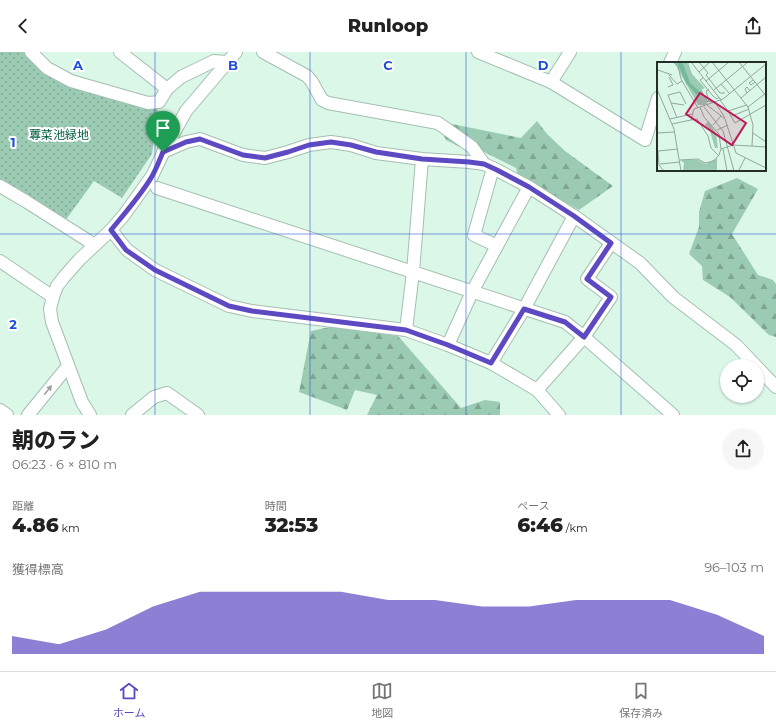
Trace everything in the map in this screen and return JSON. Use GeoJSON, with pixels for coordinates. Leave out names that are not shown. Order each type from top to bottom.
{"type":"FeatureCollection","features":[{"type":"Feature","properties":{"kind":"street"},"geometry":{"type":"LineString","coordinates":[[31,52],[47,68],[71,81],[148,103],[159,102],[166,89],[181,77],[214,61],[226,62]]}},
{"type":"Feature","properties":{"kind":"street"},"geometry":{"type":"LineString","coordinates":[[120,52],[166,89]]}},
{"type":"Feature","properties":{"kind":"street"},"geometry":{"type":"LineString","coordinates":[[90,415],[82,402],[51,316],[50,309],[57,286],[94,245],[111,230],[124,215],[152,176],[163,152],[186,111],[236,52]]}},
{"type":"Feature","properties":{"kind":"street"},"geometry":{"type":"LineString","coordinates":[[263,52],[307,76],[322,100],[328,103],[438,123],[472,146],[488,166]]}},
{"type":"Feature","properties":{"kind":"street"},"geometry":{"type":"LineString","coordinates":[[478,52],[551,82],[645,140],[657,101]]}},
{"type":"Feature","properties":{"kind":"street"},"geometry":{"type":"LineString","coordinates":[[551,82],[570,52]]}},
{"type":"Feature","properties":{"kind":"street"},"geometry":{"type":"LineString","coordinates":[[670,62],[675,52]]}},
{"type":"Feature","properties":{"kind":"street"},"geometry":{"type":"LineString","coordinates":[[163,152],[186,142],[200,139],[243,155],[265,158],[309,145],[331,142],[351,145],[376,152],[422,159],[469,162],[488,166],[529,187],[574,216],[640,263],[673,297],[736,345],[750,359]]}},
{"type":"Feature","properties":{"kind":"street"},"geometry":{"type":"LineString","coordinates":[[406,330],[413,272],[422,159]]}},
{"type":"Feature","properties":{"kind":"street"},"geometry":{"type":"LineString","coordinates":[[488,166],[474,235],[497,246]]}},
{"type":"Feature","properties":{"kind":"street"},"geometry":{"type":"LineString","coordinates":[[0,186],[28,202],[94,245]]}},
{"type":"Feature","properties":{"kind":"street"},"geometry":{"type":"LineString","coordinates":[[448,345],[472,292],[529,187]]}},
{"type":"Feature","properties":{"kind":"street"},"geometry":{"type":"LineString","coordinates":[[157,188],[565,322],[673,415]]}},
{"type":"Feature","properties":{"kind":"street"},"geometry":{"type":"LineString","coordinates":[[491,363],[524,309],[574,216]]}},
{"type":"Feature","properties":{"kind":"street"},"geometry":{"type":"LineString","coordinates":[[111,230],[126,250],[155,270],[229,306],[252,311],[406,330],[448,345],[491,363],[537,390],[559,415]]}},
{"type":"Feature","properties":{"kind":"street"},"geometry":{"type":"LineString","coordinates":[[537,390],[584,337],[611,297],[587,279],[611,243]]}},
{"type":"Feature","properties":{"kind":"street"},"geometry":{"type":"LineString","coordinates":[[0,261],[53,297]]}},
{"type":"Feature","properties":{"kind":"street"},"geometry":{"type":"LineString","coordinates":[[28,415],[68,366]]}},
{"type":"Feature","properties":{"kind":"street"},"geometry":{"type":"LineString","coordinates":[[764,374],[776,387]]}},
{"type":"Feature","properties":{"kind":"street"},"geometry":{"type":"LineString","coordinates":[[132,415],[154,397],[167,393],[198,415]]}},
{"type":"Feature","properties":{"kind":"street"},"geometry":{"type":"LineString","coordinates":[[0,410],[7,415]]}},
{"type":"Feature","properties":{"kind":"green space","name":"蓴菜池緑地"},"geometry":{"type":"Polygon","coordinates":[[[0,52],[31,52],[47,68],[159,102],[152,154],[122,198],[94,181],[65,221],[27,195],[0,179],[0,52]]]}},
{"type":"Feature","properties":{"kind":"green space"},"geometry":{"type":"Polygon","coordinates":[[[537,121],[547,134],[565,151],[613,186],[579,210],[518,175],[516,168],[478,149],[464,149],[446,140],[444,136],[452,124],[521,138],[537,121]]]}},
{"type":"Feature","properties":{"kind":"green space"},"geometry":{"type":"Polygon","coordinates":[[[737,178],[758,189],[732,234],[758,275],[773,280],[776,284],[776,337],[769,335],[730,297],[703,280],[702,266],[689,254],[699,227],[699,212],[705,191],[737,178]]]}},
{"type":"Feature","properties":{"kind":"green space"},"geometry":{"type":"Polygon","coordinates":[[[330,327],[398,336],[461,408],[485,400],[500,402],[500,415],[367,415],[377,395],[355,390],[347,410],[299,392],[311,331],[330,327]]]}},
{"type":"Feature","properties":{"kind":"route"},"geometry":{"type":"LineString","coordinates":[[200,139],[243,155],[265,158],[309,145],[331,142],[351,145],[376,152],[422,159],[484,164],[529,187],[574,216],[611,243],[587,279],[611,297],[584,337],[565,322],[524,309],[491,363],[448,345],[406,330],[252,311],[229,306],[155,270],[126,250],[111,230],[147,184],[163,152],[186,142],[200,139]]}}]}
